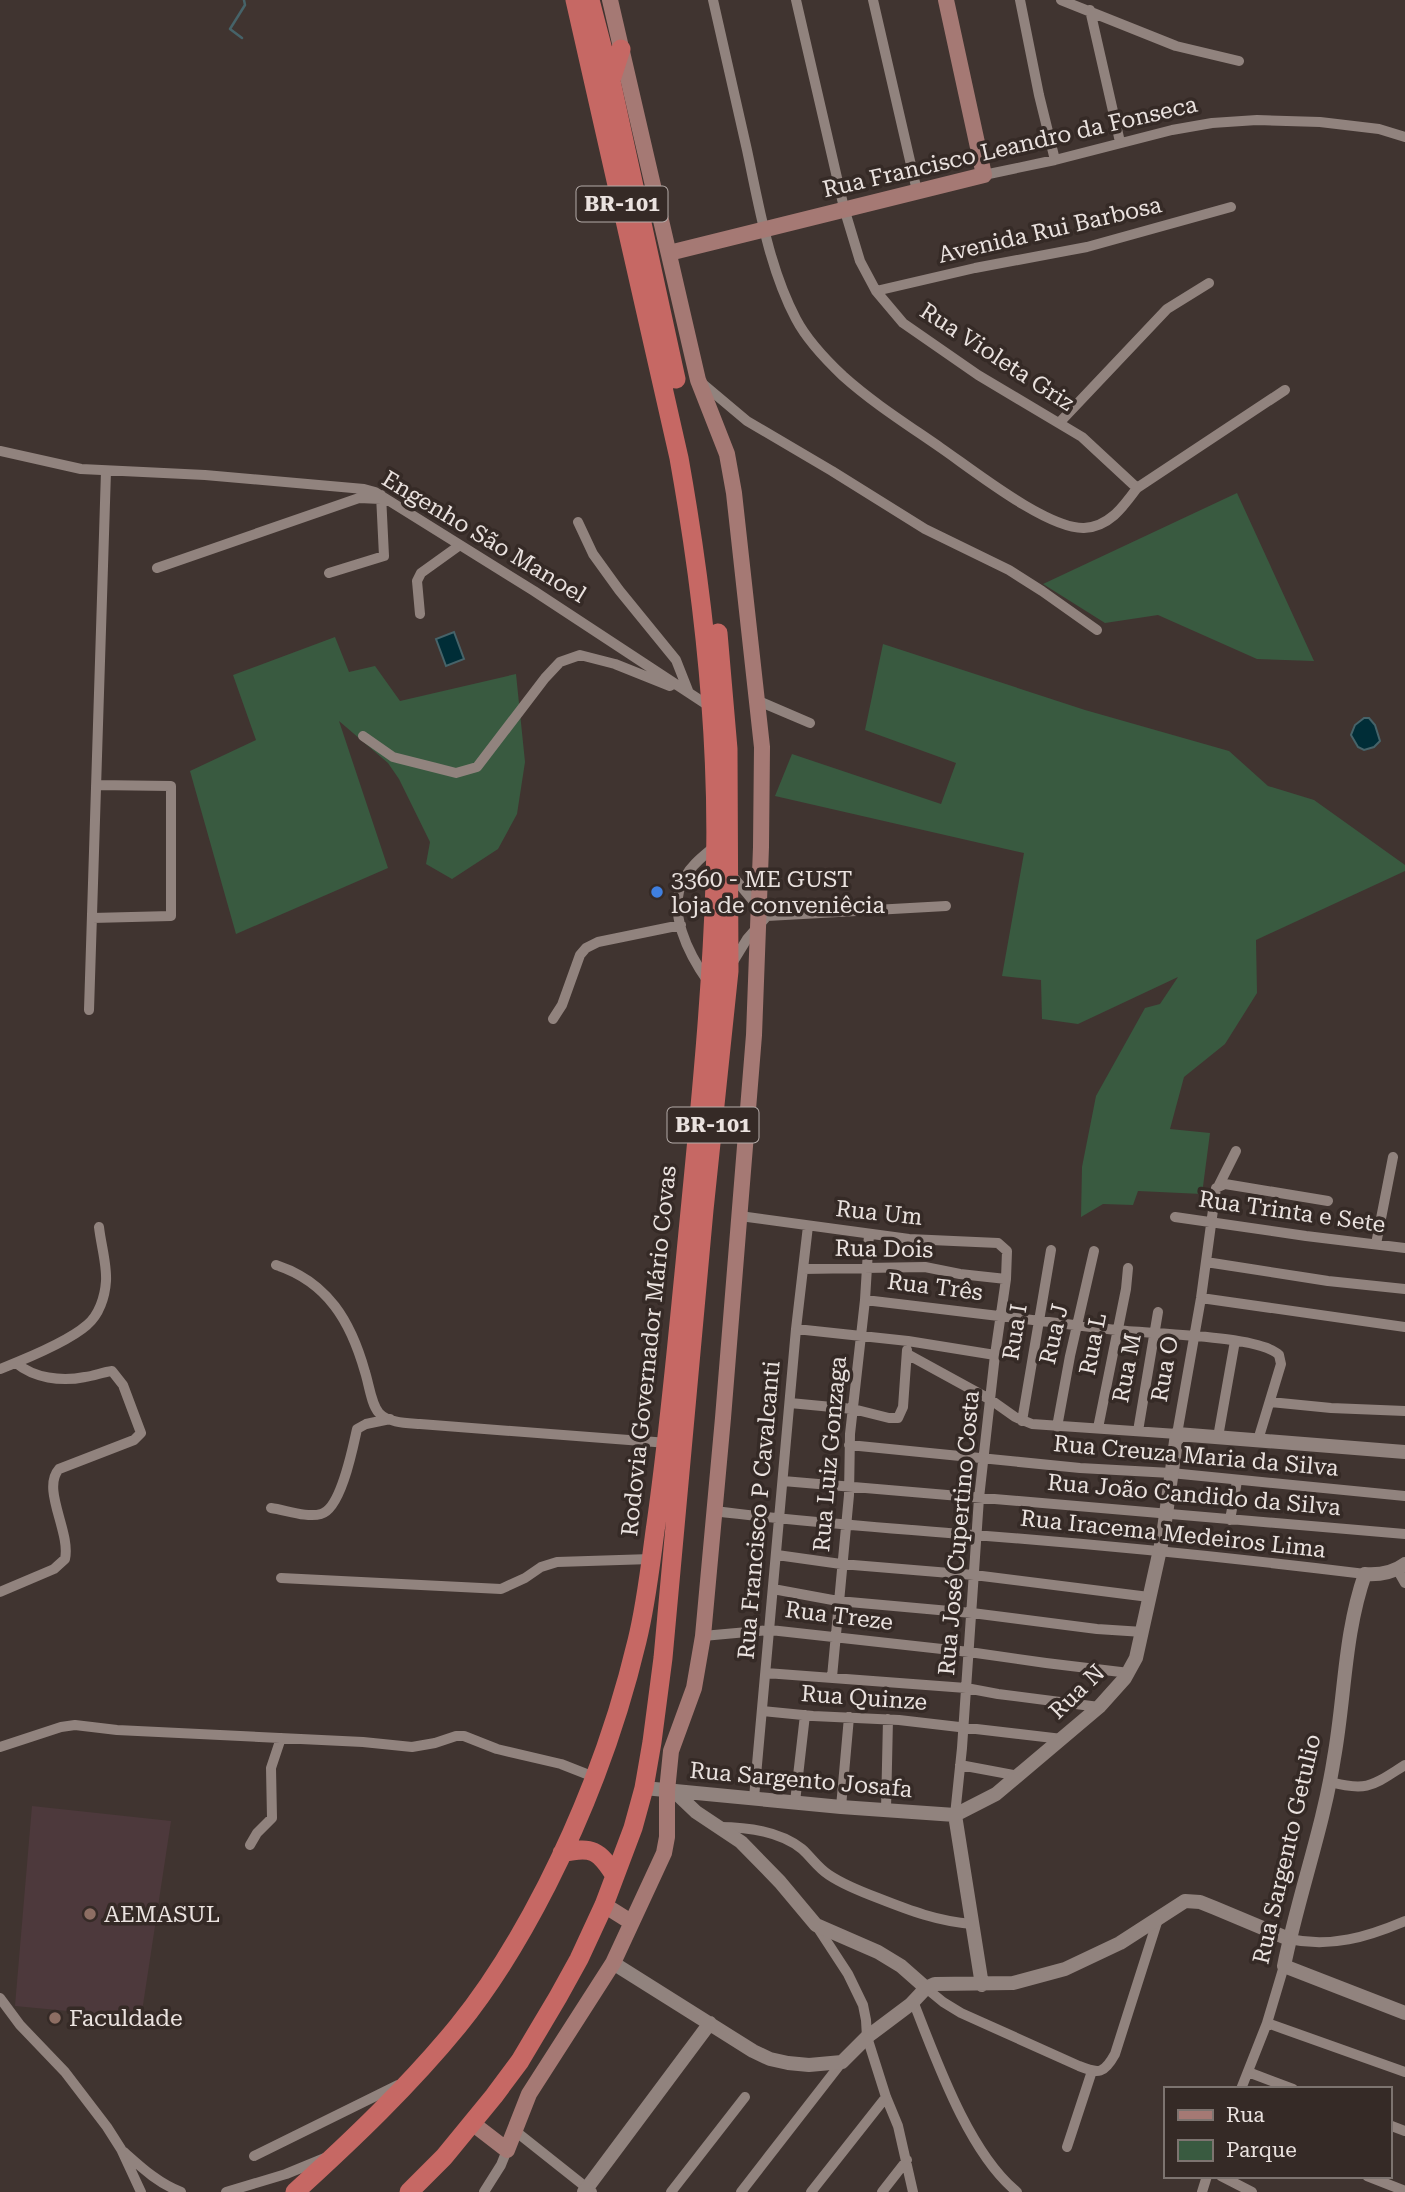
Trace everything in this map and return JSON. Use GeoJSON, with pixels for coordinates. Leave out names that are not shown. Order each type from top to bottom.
{"type":"FeatureCollection","features":[{"type":"Feature","properties":{"kind":"highway","name":"Rodovia Governador Mário Covas"},"geometry":{"type":"LineString","coordinates":[[295,2192],[410,2079],[461,2022],[494,1976],[525,1925],[562,1853],[594,1777],[638,1640],[667,1443],[710,985],[715,846],[712,708],[691,527],[680,458],[575,0]]}},
{"type":"Feature","properties":{"kind":"highway","name":"Rodovia Governador Mário Covas"},"geometry":{"type":"LineString","coordinates":[[409,2192],[472,2123],[533,2041],[579,1959],[604,1905],[634,1828],[652,1742],[663,1658],[729,971],[730,829],[726,717],[704,533],[684,417],[611,81],[590,0]]}},
{"type":"Feature","properties":{"kind":"highway"},"geometry":{"type":"LineString","coordinates":[[611,81],[621,49]]}},
{"type":"Feature","properties":{"kind":"highway"},"geometry":{"type":"LineString","coordinates":[[562,1853],[578,1849],[594,1851],[615,1876]]}},
{"type":"Feature","properties":{"kind":"main road"},"geometry":{"type":"LineString","coordinates":[[472,2123],[507,2151],[530,2094],[613,1963],[664,1853],[671,1792],[671,1751],[694,1688],[703,1636],[754,1035],[761,916],[762,747],[738,523],[729,467],[698,380],[610,0]]}},
{"type":"Feature","properties":{"kind":"main road"},"geometry":{"type":"LineString","coordinates":[[946,0],[984,175]]}},
{"type":"Feature","properties":{"kind":"main road","name":"Rua Francisco Leandro da Fonseca"},"geometry":{"type":"LineString","coordinates":[[669,253],[984,175]]}},
{"type":"Feature","properties":{"kind":"main road"},"geometry":{"type":"LineString","coordinates":[[604,1905],[631,1922]]}},
{"type":"Feature","properties":{"kind":"street"},"geometry":{"type":"LineString","coordinates":[[713,0],[765,229],[782,286],[806,336],[843,376],[1022,504],[1070,526],[1091,527],[1103,524],[1122,508],[1137,488],[1284,390]]}},
{"type":"Feature","properties":{"kind":"street","name":"Rua Violeta Griz"},"geometry":{"type":"LineString","coordinates":[[796,0],[844,208],[860,261],[876,291],[894,314],[920,336],[978,375],[1060,422],[1095,449],[1137,488]]}},
{"type":"Feature","properties":{"kind":"street"},"geometry":{"type":"LineString","coordinates":[[873,0],[917,191]]}},
{"type":"Feature","properties":{"kind":"street"},"geometry":{"type":"LineString","coordinates":[[1020,0],[1055,160]]}},
{"type":"Feature","properties":{"kind":"street"},"geometry":{"type":"LineString","coordinates":[[1061,0],[1176,46],[1239,61]]}},
{"type":"Feature","properties":{"kind":"street"},"geometry":{"type":"LineString","coordinates":[[1090,10],[1121,142]]}},
{"type":"Feature","properties":{"kind":"street","name":"Rua Francisco Leandro da Fonseca"},"geometry":{"type":"LineString","coordinates":[[984,175],[1186,128],[1257,120],[1365,127],[1405,137]]}},
{"type":"Feature","properties":{"kind":"street","name":"Avenida Rui Barbosa"},"geometry":{"type":"LineString","coordinates":[[876,291],[1087,247],[1231,207]]}},
{"type":"Feature","properties":{"kind":"street"},"geometry":{"type":"LineString","coordinates":[[1060,422],[1167,309],[1209,282]]}},
{"type":"Feature","properties":{"kind":"street"},"geometry":{"type":"LineString","coordinates":[[698,380],[747,421],[925,529],[1009,570],[1097,630]]}},
{"type":"Feature","properties":{"kind":"street","name":"Engenho São Manoel"},"geometry":{"type":"LineString","coordinates":[[0,451],[58,465],[106,471],[205,475],[365,489],[460,544],[712,708]]}},
{"type":"Feature","properties":{"kind":"street"},"geometry":{"type":"LineString","coordinates":[[89,1010],[106,471]]}},
{"type":"Feature","properties":{"kind":"street"},"geometry":{"type":"LineString","coordinates":[[158,568],[359,498],[381,497],[384,556],[329,573]]}},
{"type":"Feature","properties":{"kind":"street"},"geometry":{"type":"LineString","coordinates":[[578,522],[593,554],[676,660],[689,693]]}},
{"type":"Feature","properties":{"kind":"street"},"geometry":{"type":"LineString","coordinates":[[420,614],[417,581],[421,573],[460,544]]}},
{"type":"Feature","properties":{"kind":"street"},"geometry":{"type":"LineString","coordinates":[[363,736],[393,757],[422,766],[456,773],[477,767],[545,678],[560,662],[580,655],[615,664],[689,693]]}},
{"type":"Feature","properties":{"kind":"street"},"geometry":{"type":"LineString","coordinates":[[757,700],[810,723]]}},
{"type":"Feature","properties":{"kind":"street"},"geometry":{"type":"LineString","coordinates":[[92,918],[171,916],[172,786],[96,785]]}},
{"type":"Feature","properties":{"kind":"street"},"geometry":{"type":"LineString","coordinates":[[710,985],[694,958],[681,925],[678,898],[684,877],[715,846]]}},
{"type":"Feature","properties":{"kind":"street"},"geometry":{"type":"LineString","coordinates":[[728,870],[761,916]]}},
{"type":"Feature","properties":{"kind":"street"},"geometry":{"type":"LineString","coordinates":[[761,916],[946,906]]}},
{"type":"Feature","properties":{"kind":"street"},"geometry":{"type":"LineString","coordinates":[[729,971],[761,916]]}},
{"type":"Feature","properties":{"kind":"street"},"geometry":{"type":"LineString","coordinates":[[552,1019],[562,1005],[580,955],[586,948],[598,942],[681,925]]}},
{"type":"Feature","properties":{"kind":"street"},"geometry":{"type":"LineString","coordinates":[[1217,1189],[1236,1151]]}},
{"type":"Feature","properties":{"kind":"street"},"geometry":{"type":"LineString","coordinates":[[1376,1244],[1393,1157]]}},
{"type":"Feature","properties":{"kind":"street"},"geometry":{"type":"LineString","coordinates":[[1217,1189],[1225,1184],[1328,1201]]}},
{"type":"Feature","properties":{"kind":"street","name":"Rua O"},"geometry":{"type":"LineString","coordinates":[[1160,1552],[1217,1189]]}},
{"type":"Feature","properties":{"kind":"street","name":"Rua Um"},"geometry":{"type":"LineString","coordinates":[[740,1216],[909,1239],[998,1243],[1008,1255]]}},
{"type":"Feature","properties":{"kind":"street","name":"Rua Trinta e Sete"},"geometry":{"type":"LineString","coordinates":[[1174,1217],[1405,1248]]}},
{"type":"Feature","properties":{"kind":"street","name":"Rua Francisco P Cavalcanti"},"geometry":{"type":"LineString","coordinates":[[754,1798],[796,1329],[808,1226]]}},
{"type":"Feature","properties":{"kind":"street"},"geometry":{"type":"LineString","coordinates":[[0,1369],[74,1334],[96,1314],[106,1280],[99,1227]]}},
{"type":"Feature","properties":{"kind":"street","name":"Rua Luiz Gonzaga"},"geometry":{"type":"LineString","coordinates":[[832,1676],[849,1486],[849,1445],[865,1300],[869,1234]]}},
{"type":"Feature","properties":{"kind":"street","name":"Rua I"},"geometry":{"type":"LineString","coordinates":[[1022,1421],[1051,1250]]}},
{"type":"Feature","properties":{"kind":"street","name":"Rua J"},"geometry":{"type":"LineString","coordinates":[[1057,1427],[1094,1251]]}},
{"type":"Feature","properties":{"kind":"street","name":"Rua José Cupertino Costa"},"geometry":{"type":"LineString","coordinates":[[955,1815],[979,1498],[1008,1255]]}},
{"type":"Feature","properties":{"kind":"street"},"geometry":{"type":"LineString","coordinates":[[1206,1262],[1405,1289]]}},
{"type":"Feature","properties":{"kind":"street"},"geometry":{"type":"LineString","coordinates":[[276,1265],[289,1269],[312,1284],[341,1312],[358,1349],[376,1408],[381,1415],[420,1424],[667,1443]]}},
{"type":"Feature","properties":{"kind":"street","name":"Rua Dois"},"geometry":{"type":"LineString","coordinates":[[803,1269],[925,1267],[1006,1279]]}},
{"type":"Feature","properties":{"kind":"street","name":"Rua L"},"geometry":{"type":"LineString","coordinates":[[1098,1429],[1128,1268]]}},
{"type":"Feature","properties":{"kind":"street"},"geometry":{"type":"LineString","coordinates":[[1201,1298],[1405,1327]]}},
{"type":"Feature","properties":{"kind":"street","name":"Rua Três"},"geometry":{"type":"LineString","coordinates":[[865,1300],[1116,1330],[1194,1336],[1268,1347],[1275,1351],[1280,1359],[1270,1402]]}},
{"type":"Feature","properties":{"kind":"street","name":"Rua M"},"geometry":{"type":"LineString","coordinates":[[1138,1431],[1158,1312]]}},
{"type":"Feature","properties":{"kind":"street"},"geometry":{"type":"LineString","coordinates":[[796,1329],[995,1354]]}},
{"type":"Feature","properties":{"kind":"street"},"geometry":{"type":"LineString","coordinates":[[790,1403],[853,1409],[898,1418],[902,1413],[908,1341]]}},
{"type":"Feature","properties":{"kind":"street"},"geometry":{"type":"LineString","coordinates":[[1218,1437],[1235,1341]]}},
{"type":"Feature","properties":{"kind":"street"},"geometry":{"type":"LineString","coordinates":[[906,1354],[991,1400],[1022,1421],[1057,1427],[1405,1452]]}},
{"type":"Feature","properties":{"kind":"street"},"geometry":{"type":"LineString","coordinates":[[0,1592],[54,1569],[65,1559],[66,1541],[56,1504],[53,1479],[59,1469],[134,1440],[141,1433],[122,1385],[112,1371],[65,1379],[36,1375],[16,1363]]}},
{"type":"Feature","properties":{"kind":"street"},"geometry":{"type":"LineString","coordinates":[[1258,1440],[1270,1402],[1405,1411]]}},
{"type":"Feature","properties":{"kind":"street"},"geometry":{"type":"LineString","coordinates":[[271,1508],[320,1514],[328,1510],[335,1501],[351,1456],[357,1429],[366,1424],[390,1419]]}},
{"type":"Feature","properties":{"kind":"street","name":"Rua Creuza Maria da Silva"},"geometry":{"type":"LineString","coordinates":[[849,1445],[1405,1496]]}},
{"type":"Feature","properties":{"kind":"street","name":"Rua João Candido da Silva"},"geometry":{"type":"LineString","coordinates":[[783,1481],[1405,1534]]}},
{"type":"Feature","properties":{"kind":"street"},"geometry":{"type":"LineString","coordinates":[[1230,1520],[1237,1481]]}},
{"type":"Feature","properties":{"kind":"street","name":"Rua Iracema Medeiros Lima"},"geometry":{"type":"LineString","coordinates":[[714,1511],[845,1526],[976,1535],[1365,1574]]}},
{"type":"Feature","properties":{"kind":"street","name":"Rua N"},"geometry":{"type":"LineString","coordinates":[[955,1815],[988,1799],[1019,1776],[1099,1707],[1129,1673],[1143,1632],[1160,1552]]}},
{"type":"Feature","properties":{"kind":"street"},"geometry":{"type":"LineString","coordinates":[[777,1555],[841,1564],[974,1575],[1149,1597]]}},
{"type":"Feature","properties":{"kind":"street"},"geometry":{"type":"LineString","coordinates":[[281,1578],[500,1589],[556,1562],[651,1559]]}},
{"type":"Feature","properties":{"kind":"street"},"geometry":{"type":"LineString","coordinates":[[1365,1574],[1381,1574],[1401,1567],[1405,1583]]}},
{"type":"Feature","properties":{"kind":"street","name":"Rua Sargento Getulio"},"geometry":{"type":"LineString","coordinates":[[1242,2087],[1267,2022],[1284,1966],[1330,1782],[1352,1620],[1365,1574]]}},
{"type":"Feature","properties":{"kind":"street"},"geometry":{"type":"LineString","coordinates":[[773,1589],[838,1601],[1143,1632]]}},
{"type":"Feature","properties":{"kind":"street","name":"Rua Treze"},"geometry":{"type":"LineString","coordinates":[[703,1636],[770,1630],[969,1651],[1129,1673]]}},
{"type":"Feature","properties":{"kind":"street"},"geometry":{"type":"LineString","coordinates":[[766,1673],[966,1688],[1099,1707]]}},
{"type":"Feature","properties":{"kind":"street","name":"Rua Quinze"},"geometry":{"type":"LineString","coordinates":[[762,1710],[888,1719],[1062,1739]]}},
{"type":"Feature","properties":{"kind":"street"},"geometry":{"type":"LineString","coordinates":[[795,1802],[805,1715]]}},
{"type":"Feature","properties":{"kind":"street"},"geometry":{"type":"LineString","coordinates":[[841,1807],[849,1717]]}},
{"type":"Feature","properties":{"kind":"street"},"geometry":{"type":"LineString","coordinates":[[886,1810],[888,1719]]}},
{"type":"Feature","properties":{"kind":"street"},"geometry":{"type":"LineString","coordinates":[[0,1747],[75,1725],[117,1730],[412,1747],[464,1736],[497,1749],[561,1763],[594,1777]]}},
{"type":"Feature","properties":{"kind":"street"},"geometry":{"type":"LineString","coordinates":[[250,1845],[257,1833],[272,1818],[271,1768],[281,1738]]}},
{"type":"Feature","properties":{"kind":"street"},"geometry":{"type":"LineString","coordinates":[[960,1765],[1019,1776]]}},
{"type":"Feature","properties":{"kind":"street"},"geometry":{"type":"LineString","coordinates":[[1330,1782],[1358,1788],[1381,1780],[1405,1765]]}},
{"type":"Feature","properties":{"kind":"street","name":"Rua Sargento Josafa"},"geometry":{"type":"LineString","coordinates":[[644,1788],[955,1815]]}},
{"type":"Feature","properties":{"kind":"street"},"geometry":{"type":"LineString","coordinates":[[671,1792],[695,1812],[741,1842],[761,1863],[816,1925],[857,1991],[866,2020],[867,2037],[898,2126],[913,2192]]}},
{"type":"Feature","properties":{"kind":"street"},"geometry":{"type":"LineString","coordinates":[[955,1815],[982,1985]]}},
{"type":"Feature","properties":{"kind":"street"},"geometry":{"type":"LineString","coordinates":[[719,1827],[750,1829],[773,1835],[801,1848],[821,1869],[848,1886],[928,1917],[946,1922],[972,1924]]}},
{"type":"Feature","properties":{"kind":"street"},"geometry":{"type":"LineString","coordinates":[[741,2192],[842,2062],[867,2037],[926,1988],[935,1984],[1013,1983],[1043,1977],[1106,1951],[1185,1901],[1215,1908],[1289,1939],[1345,1941],[1379,1932],[1405,1921]]}},
{"type":"Feature","properties":{"kind":"street"},"geometry":{"type":"LineString","coordinates":[[816,1925],[878,1952],[901,1966],[943,2002],[961,2013],[1092,2071],[1104,2070],[1115,2054],[1158,1919]]}},
{"type":"Feature","properties":{"kind":"street"},"geometry":{"type":"LineString","coordinates":[[613,1963],[770,2059],[809,2065],[842,2062]]}},
{"type":"Feature","properties":{"kind":"street"},"geometry":{"type":"LineString","coordinates":[[1284,1966],[1405,2013]]}},
{"type":"Feature","properties":{"kind":"street"},"geometry":{"type":"LineString","coordinates":[[0,1998],[20,2025],[65,2072],[121,2149],[141,2192]]}},
{"type":"Feature","properties":{"kind":"street"},"geometry":{"type":"LineString","coordinates":[[913,2000],[957,2107],[991,2164],[1017,2192]]}},
{"type":"Feature","properties":{"kind":"street"},"geometry":{"type":"LineString","coordinates":[[1267,2022],[1405,2072]]}},
{"type":"Feature","properties":{"kind":"street"},"geometry":{"type":"LineString","coordinates":[[514,2130],[588,2191],[710,2023]]}},
{"type":"Feature","properties":{"kind":"street"},"geometry":{"type":"LineString","coordinates":[[1067,2147],[1092,2071]]}},
{"type":"Feature","properties":{"kind":"street"},"geometry":{"type":"LineString","coordinates":[[1248,2072],[1288,2087]]}},
{"type":"Feature","properties":{"kind":"street"},"geometry":{"type":"LineString","coordinates":[[254,2156],[410,2079]]}},
{"type":"Feature","properties":{"kind":"street"},"geometry":{"type":"LineString","coordinates":[[811,2192],[886,2096]]}},
{"type":"Feature","properties":{"kind":"street"},"geometry":{"type":"LineString","coordinates":[[671,2192],[745,2097]]}},
{"type":"Feature","properties":{"kind":"street"},"geometry":{"type":"LineString","coordinates":[[121,2149],[151,2176],[181,2192]]}},
{"type":"Feature","properties":{"kind":"street"},"geometry":{"type":"LineString","coordinates":[[484,2192],[507,2151]]}},
{"type":"Feature","properties":{"kind":"street"},"geometry":{"type":"LineString","coordinates":[[226,2192],[286,2174],[337,2153]]}},
{"type":"Feature","properties":{"kind":"street"},"geometry":{"type":"LineString","coordinates":[[882,2192],[907,2160]]}},
{"type":"Feature","properties":{"kind":"street"},"geometry":{"type":"LineString","coordinates":[[1225,2178],[1252,2192]]}},
{"type":"Feature","properties":{"kind":"street"},"geometry":{"type":"LineString","coordinates":[[1372,2178],[1405,2191]]}},
{"type":"Feature","properties":{"kind":"shaded area","name":"AEMASUL"},"geometry":{"type":"Polygon","coordinates":[[[32,1806],[171,1821],[141,2018],[15,2006],[32,1806]]]}},
{"type":"Feature","properties":{"kind":"green space"},"geometry":{"type":"Polygon","coordinates":[[[1237,493],[1314,661],[1257,659],[1158,615],[1105,623],[1043,584],[1237,493]]]}},
{"type":"Feature","properties":{"kind":"green space"},"geometry":{"type":"Polygon","coordinates":[[[335,637],[349,672],[375,666],[400,701],[516,674],[525,762],[517,814],[498,849],[452,879],[426,864],[430,842],[399,779],[388,763],[339,721],[388,868],[236,934],[190,771],[256,740],[233,675],[335,637]]]}},
{"type":"Feature","properties":{"kind":"green space"},"geometry":{"type":"Polygon","coordinates":[[[883,644],[1085,710],[1229,751],[1268,786],[1314,800],[1405,865],[1405,871],[1256,940],[1257,993],[1225,1044],[1184,1077],[1170,1129],[1210,1133],[1202,1194],[1138,1191],[1133,1205],[1103,1204],[1081,1217],[1082,1167],[1096,1096],[1145,1008],[1160,1004],[1178,977],[1078,1024],[1042,1019],[1041,980],[1002,976],[1024,853],[775,796],[792,754],[941,804],[956,763],[865,730],[883,644]]]}},
{"type":"Feature","properties":{"kind":"water"},"geometry":{"type":"Polygon","coordinates":[[[454,632],[464,659],[446,666],[436,639],[454,632]]]}},
{"type":"Feature","properties":{"kind":"water"},"geometry":{"type":"Polygon","coordinates":[[[1364,718],[1369,718],[1375,725],[1380,741],[1374,747],[1364,750],[1358,747],[1351,735],[1355,725],[1364,718]]]}},
{"type":"Feature","properties":{"kind":"waterway"},"geometry":{"type":"LineString","coordinates":[[242,38],[230,29],[245,5],[244,0]]}},
{"type":"Feature","properties":{"kind":"place","name":"3360 - ME GUST loja de conveniêcia"},"geometry":{"type":"Point","coordinates":[657,892]}},
{"type":"Feature","properties":{"kind":"place","name":"AEMASUL"},"geometry":{"type":"Point","coordinates":[90,1914]}},
{"type":"Feature","properties":{"kind":"place","name":"Faculdade"},"geometry":{"type":"Point","coordinates":[55,2018]}}]}
